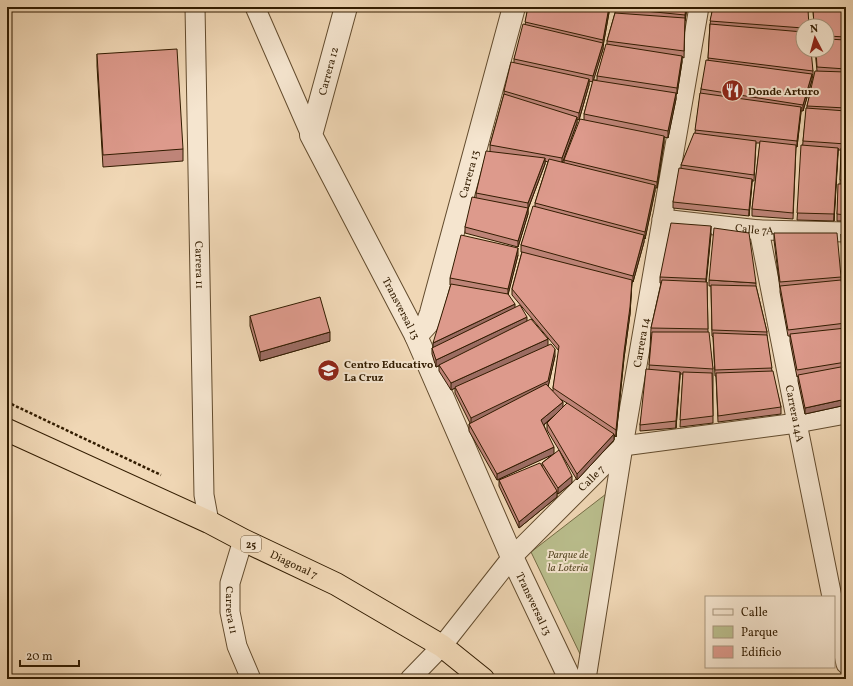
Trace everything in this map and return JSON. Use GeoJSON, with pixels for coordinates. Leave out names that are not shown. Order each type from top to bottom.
{"type":"FeatureCollection","features":[{"type":"Feature","properties":{"kind":"highway","name":"Diagonal 7"},"geometry":{"type":"LineString","coordinates":[[7,430],[209,522],[243,540],[336,584],[442,646],[482,679]]}},
{"type":"Feature","properties":{"kind":"street","name":"Carrera 11"},"geometry":{"type":"LineString","coordinates":[[195,7],[204,495],[209,522]]}},
{"type":"Feature","properties":{"kind":"street","name":"Transversal 13"},"geometry":{"type":"LineString","coordinates":[[255,7],[311,136],[416,336],[512,556],[570,679]]}},
{"type":"Feature","properties":{"kind":"street","name":"Carrera 12"},"geometry":{"type":"LineString","coordinates":[[311,136],[346,7]]}},
{"type":"Feature","properties":{"kind":"street","name":"Carrera 13"},"geometry":{"type":"LineString","coordinates":[[416,336],[427,324],[432,313],[514,7]]}},
{"type":"Feature","properties":{"kind":"street","name":"Carrera 14"},"geometry":{"type":"LineString","coordinates":[[586,679],[623,446],[699,7]]}},
{"type":"Feature","properties":{"kind":"street","name":"Calle 7A"},"geometry":{"type":"LineString","coordinates":[[662,220],[759,230],[846,232]]}},
{"type":"Feature","properties":{"kind":"street","name":"Carrera 14A"},"geometry":{"type":"LineString","coordinates":[[759,230],[832,596]]}},
{"type":"Feature","properties":{"kind":"street"},"geometry":{"type":"LineString","coordinates":[[623,446],[797,424],[846,414]]}},
{"type":"Feature","properties":{"kind":"street","name":"Calle 7"},"geometry":{"type":"LineString","coordinates":[[410,679],[442,646],[512,556],[623,446]]}},
{"type":"Feature","properties":{"kind":"street","name":"Carrera 11"},"geometry":{"type":"LineString","coordinates":[[243,540],[230,583],[230,612],[238,646],[251,679]]}},
{"type":"Feature","properties":{"kind":"street"},"geometry":{"type":"LineString","coordinates":[[835,611],[846,664]]}},
{"type":"Feature","properties":{"kind":"green space","name":"Parque de la Loteria"},"geometry":{"type":"Polygon","coordinates":[[[606,494],[608,501],[580,654],[531,552],[606,494]]]}},
{"type":"Feature","properties":{"kind":"building"},"geometry":{"type":"Polygon","coordinates":[[[528,7],[609,7],[603,40],[525,22],[528,7]]]}},
{"type":"Feature","properties":{"kind":"building"},"geometry":{"type":"Polygon","coordinates":[[[615,7],[686,7],[685,15],[615,7]]]}},
{"type":"Feature","properties":{"kind":"building"},"geometry":{"type":"Polygon","coordinates":[[[713,7],[791,7],[808,10],[808,18],[795,18],[795,27],[710,21],[713,7]]]}},
{"type":"Feature","properties":{"kind":"building"},"geometry":{"type":"Polygon","coordinates":[[[846,7],[846,37],[835,36],[835,18],[814,18],[813,9],[846,7]]]}},
{"type":"Feature","properties":{"kind":"building"},"geometry":{"type":"Polygon","coordinates":[[[615,13],[685,18],[684,51],[607,41],[615,13]]]}},
{"type":"Feature","properties":{"kind":"building"},"geometry":{"type":"Polygon","coordinates":[[[523,24],[603,43],[593,76],[514,59],[523,24]]]}},
{"type":"Feature","properties":{"kind":"building"},"geometry":{"type":"Polygon","coordinates":[[[710,24],[795,31],[795,58],[812,58],[813,71],[708,58],[710,24]]]}},
{"type":"Feature","properties":{"kind":"building"},"geometry":{"type":"Polygon","coordinates":[[[835,39],[846,40],[846,69],[817,67],[816,58],[835,58],[835,39]]]}},
{"type":"Feature","properties":{"kind":"building"},"geometry":{"type":"Polygon","coordinates":[[[606,44],[682,56],[677,88],[597,76],[606,44]]]}},
{"type":"Feature","properties":{"kind":"building"},"geometry":{"type":"Polygon","coordinates":[[[177,49],[183,149],[103,155],[97,54],[177,49]]]}},
{"type":"Feature","properties":{"kind":"building"},"geometry":{"type":"Polygon","coordinates":[[[706,60],[812,74],[803,105],[701,89],[706,60]]]}},
{"type":"Feature","properties":{"kind":"building"},"geometry":{"type":"Polygon","coordinates":[[[511,62],[589,79],[579,113],[504,91],[511,62]]]}},
{"type":"Feature","properties":{"kind":"building"},"geometry":{"type":"Polygon","coordinates":[[[815,71],[846,72],[846,108],[807,106],[815,71]]]}},
{"type":"Feature","properties":{"kind":"building"},"geometry":{"type":"Polygon","coordinates":[[[593,80],[676,93],[668,131],[584,114],[593,80]]]}},
{"type":"Feature","properties":{"kind":"building"},"geometry":{"type":"Polygon","coordinates":[[[700,93],[801,107],[797,141],[695,130],[700,93]]]}},
{"type":"Feature","properties":{"kind":"building"},"geometry":{"type":"Polygon","coordinates":[[[504,94],[577,117],[562,158],[490,145],[504,94]]]}},
{"type":"Feature","properties":{"kind":"building"},"geometry":{"type":"Polygon","coordinates":[[[806,108],[846,111],[846,144],[803,141],[806,108]]]}},
{"type":"Feature","properties":{"kind":"building"},"geometry":{"type":"Polygon","coordinates":[[[580,119],[664,136],[657,182],[564,160],[580,119]]]}},
{"type":"Feature","properties":{"kind":"building"},"geometry":{"type":"Polygon","coordinates":[[[694,133],[756,141],[754,175],[681,165],[694,133]]]}},
{"type":"Feature","properties":{"kind":"building"},"geometry":{"type":"Polygon","coordinates":[[[760,141],[796,145],[793,213],[752,209],[760,141]]]}},
{"type":"Feature","properties":{"kind":"building"},"geometry":{"type":"Polygon","coordinates":[[[801,145],[838,148],[834,214],[797,213],[801,145]]]}},
{"type":"Feature","properties":{"kind":"building"},"geometry":{"type":"Polygon","coordinates":[[[841,148],[846,149],[846,180],[840,180],[841,148]]]}},
{"type":"Feature","properties":{"kind":"building"},"geometry":{"type":"Polygon","coordinates":[[[486,151],[545,158],[528,203],[476,193],[486,151]]]}},
{"type":"Feature","properties":{"kind":"building"},"geometry":{"type":"Polygon","coordinates":[[[549,159],[655,185],[645,232],[535,203],[549,159]]]}},
{"type":"Feature","properties":{"kind":"building"},"geometry":{"type":"Polygon","coordinates":[[[679,168],[752,179],[749,210],[673,202],[679,168]]]}},
{"type":"Feature","properties":{"kind":"building"},"geometry":{"type":"Polygon","coordinates":[[[838,184],[846,184],[846,215],[837,214],[838,184]]]}},
{"type":"Feature","properties":{"kind":"building"},"geometry":{"type":"Polygon","coordinates":[[[472,197],[528,208],[518,241],[465,227],[472,197]]]}},
{"type":"Feature","properties":{"kind":"building"},"geometry":{"type":"Polygon","coordinates":[[[533,206],[644,235],[633,276],[521,245],[533,206]]]}},
{"type":"Feature","properties":{"kind":"building"},"geometry":{"type":"Polygon","coordinates":[[[671,223],[711,226],[706,279],[660,277],[671,223]]]}},
{"type":"Feature","properties":{"kind":"building"},"geometry":{"type":"Polygon","coordinates":[[[714,228],[749,233],[756,283],[709,280],[714,228]]]}},
{"type":"Feature","properties":{"kind":"building"},"geometry":{"type":"Polygon","coordinates":[[[774,233],[837,233],[841,277],[780,282],[774,233]]]}},
{"type":"Feature","properties":{"kind":"building"},"geometry":{"type":"Polygon","coordinates":[[[841,234],[846,235],[846,276],[845,276],[841,234]]]}},
{"type":"Feature","properties":{"kind":"building"},"geometry":{"type":"Polygon","coordinates":[[[461,235],[518,248],[508,289],[450,278],[461,235]]]}},
{"type":"Feature","properties":{"kind":"building"},"geometry":{"type":"Polygon","coordinates":[[[522,252],[632,280],[616,430],[553,388],[559,346],[512,289],[522,252]]]}},
{"type":"Feature","properties":{"kind":"building"},"geometry":{"type":"Polygon","coordinates":[[[662,280],[707,282],[708,329],[651,328],[662,280]]]}},
{"type":"Feature","properties":{"kind":"building"},"geometry":{"type":"Polygon","coordinates":[[[841,280],[846,305],[846,323],[788,330],[780,286],[841,280]]]}},
{"type":"Feature","properties":{"kind":"building"},"geometry":{"type":"Polygon","coordinates":[[[451,284],[508,294],[515,304],[433,343],[451,284]]]}},
{"type":"Feature","properties":{"kind":"building"},"geometry":{"type":"Polygon","coordinates":[[[711,285],[756,286],[767,332],[712,330],[711,285]]]}},
{"type":"Feature","properties":{"kind":"building"},"geometry":{"type":"Polygon","coordinates":[[[320,297],[330,332],[260,352],[250,316],[320,297]]]}},
{"type":"Feature","properties":{"kind":"building"},"geometry":{"type":"Polygon","coordinates":[[[520,305],[527,317],[436,360],[432,348],[520,305]]]}},
{"type":"Feature","properties":{"kind":"building"},"geometry":{"type":"Polygon","coordinates":[[[531,319],[548,339],[451,383],[439,365],[531,319]]]}},
{"type":"Feature","properties":{"kind":"building"},"geometry":{"type":"Polygon","coordinates":[[[846,328],[846,362],[797,370],[790,334],[846,328]]]}},
{"type":"Feature","properties":{"kind":"building"},"geometry":{"type":"Polygon","coordinates":[[[652,332],[709,332],[713,369],[649,365],[652,332]]]}},
{"type":"Feature","properties":{"kind":"building"},"geometry":{"type":"Polygon","coordinates":[[[713,333],[767,335],[772,368],[715,370],[713,333]]]}},
{"type":"Feature","properties":{"kind":"building"},"geometry":{"type":"Polygon","coordinates":[[[551,344],[555,349],[548,381],[471,418],[455,387],[551,344]]]}},
{"type":"Feature","properties":{"kind":"building"},"geometry":{"type":"Polygon","coordinates":[[[846,366],[846,399],[805,408],[798,375],[846,366]]]}},
{"type":"Feature","properties":{"kind":"building"},"geometry":{"type":"Polygon","coordinates":[[[646,369],[680,372],[676,421],[640,425],[646,369]]]}},
{"type":"Feature","properties":{"kind":"building"},"geometry":{"type":"Polygon","coordinates":[[[773,371],[781,407],[718,416],[716,373],[773,371]]]}},
{"type":"Feature","properties":{"kind":"building"},"geometry":{"type":"Polygon","coordinates":[[[683,372],[712,373],[713,416],[680,420],[683,372]]]}},
{"type":"Feature","properties":{"kind":"building"},"geometry":{"type":"Polygon","coordinates":[[[546,384],[563,402],[541,420],[554,447],[497,474],[469,424],[546,384]]]}},
{"type":"Feature","properties":{"kind":"building"},"geometry":{"type":"Polygon","coordinates":[[[567,403],[614,434],[577,474],[547,423],[567,403]]]}},
{"type":"Feature","properties":{"kind":"building"},"geometry":{"type":"Polygon","coordinates":[[[559,450],[572,476],[558,488],[542,463],[559,450]]]}},
{"type":"Feature","properties":{"kind":"building"},"geometry":{"type":"Polygon","coordinates":[[[540,463],[557,491],[519,522],[499,480],[540,463]]]}},
{"type":"Feature","properties":{"kind":"place","name":"Donde Arturo"},"geometry":{"type":"Point","coordinates":[732,91]}},
{"type":"Feature","properties":{"kind":"place","name":"Centro Educativo La Cruz"},"geometry":{"type":"Point","coordinates":[329,370]}}]}
